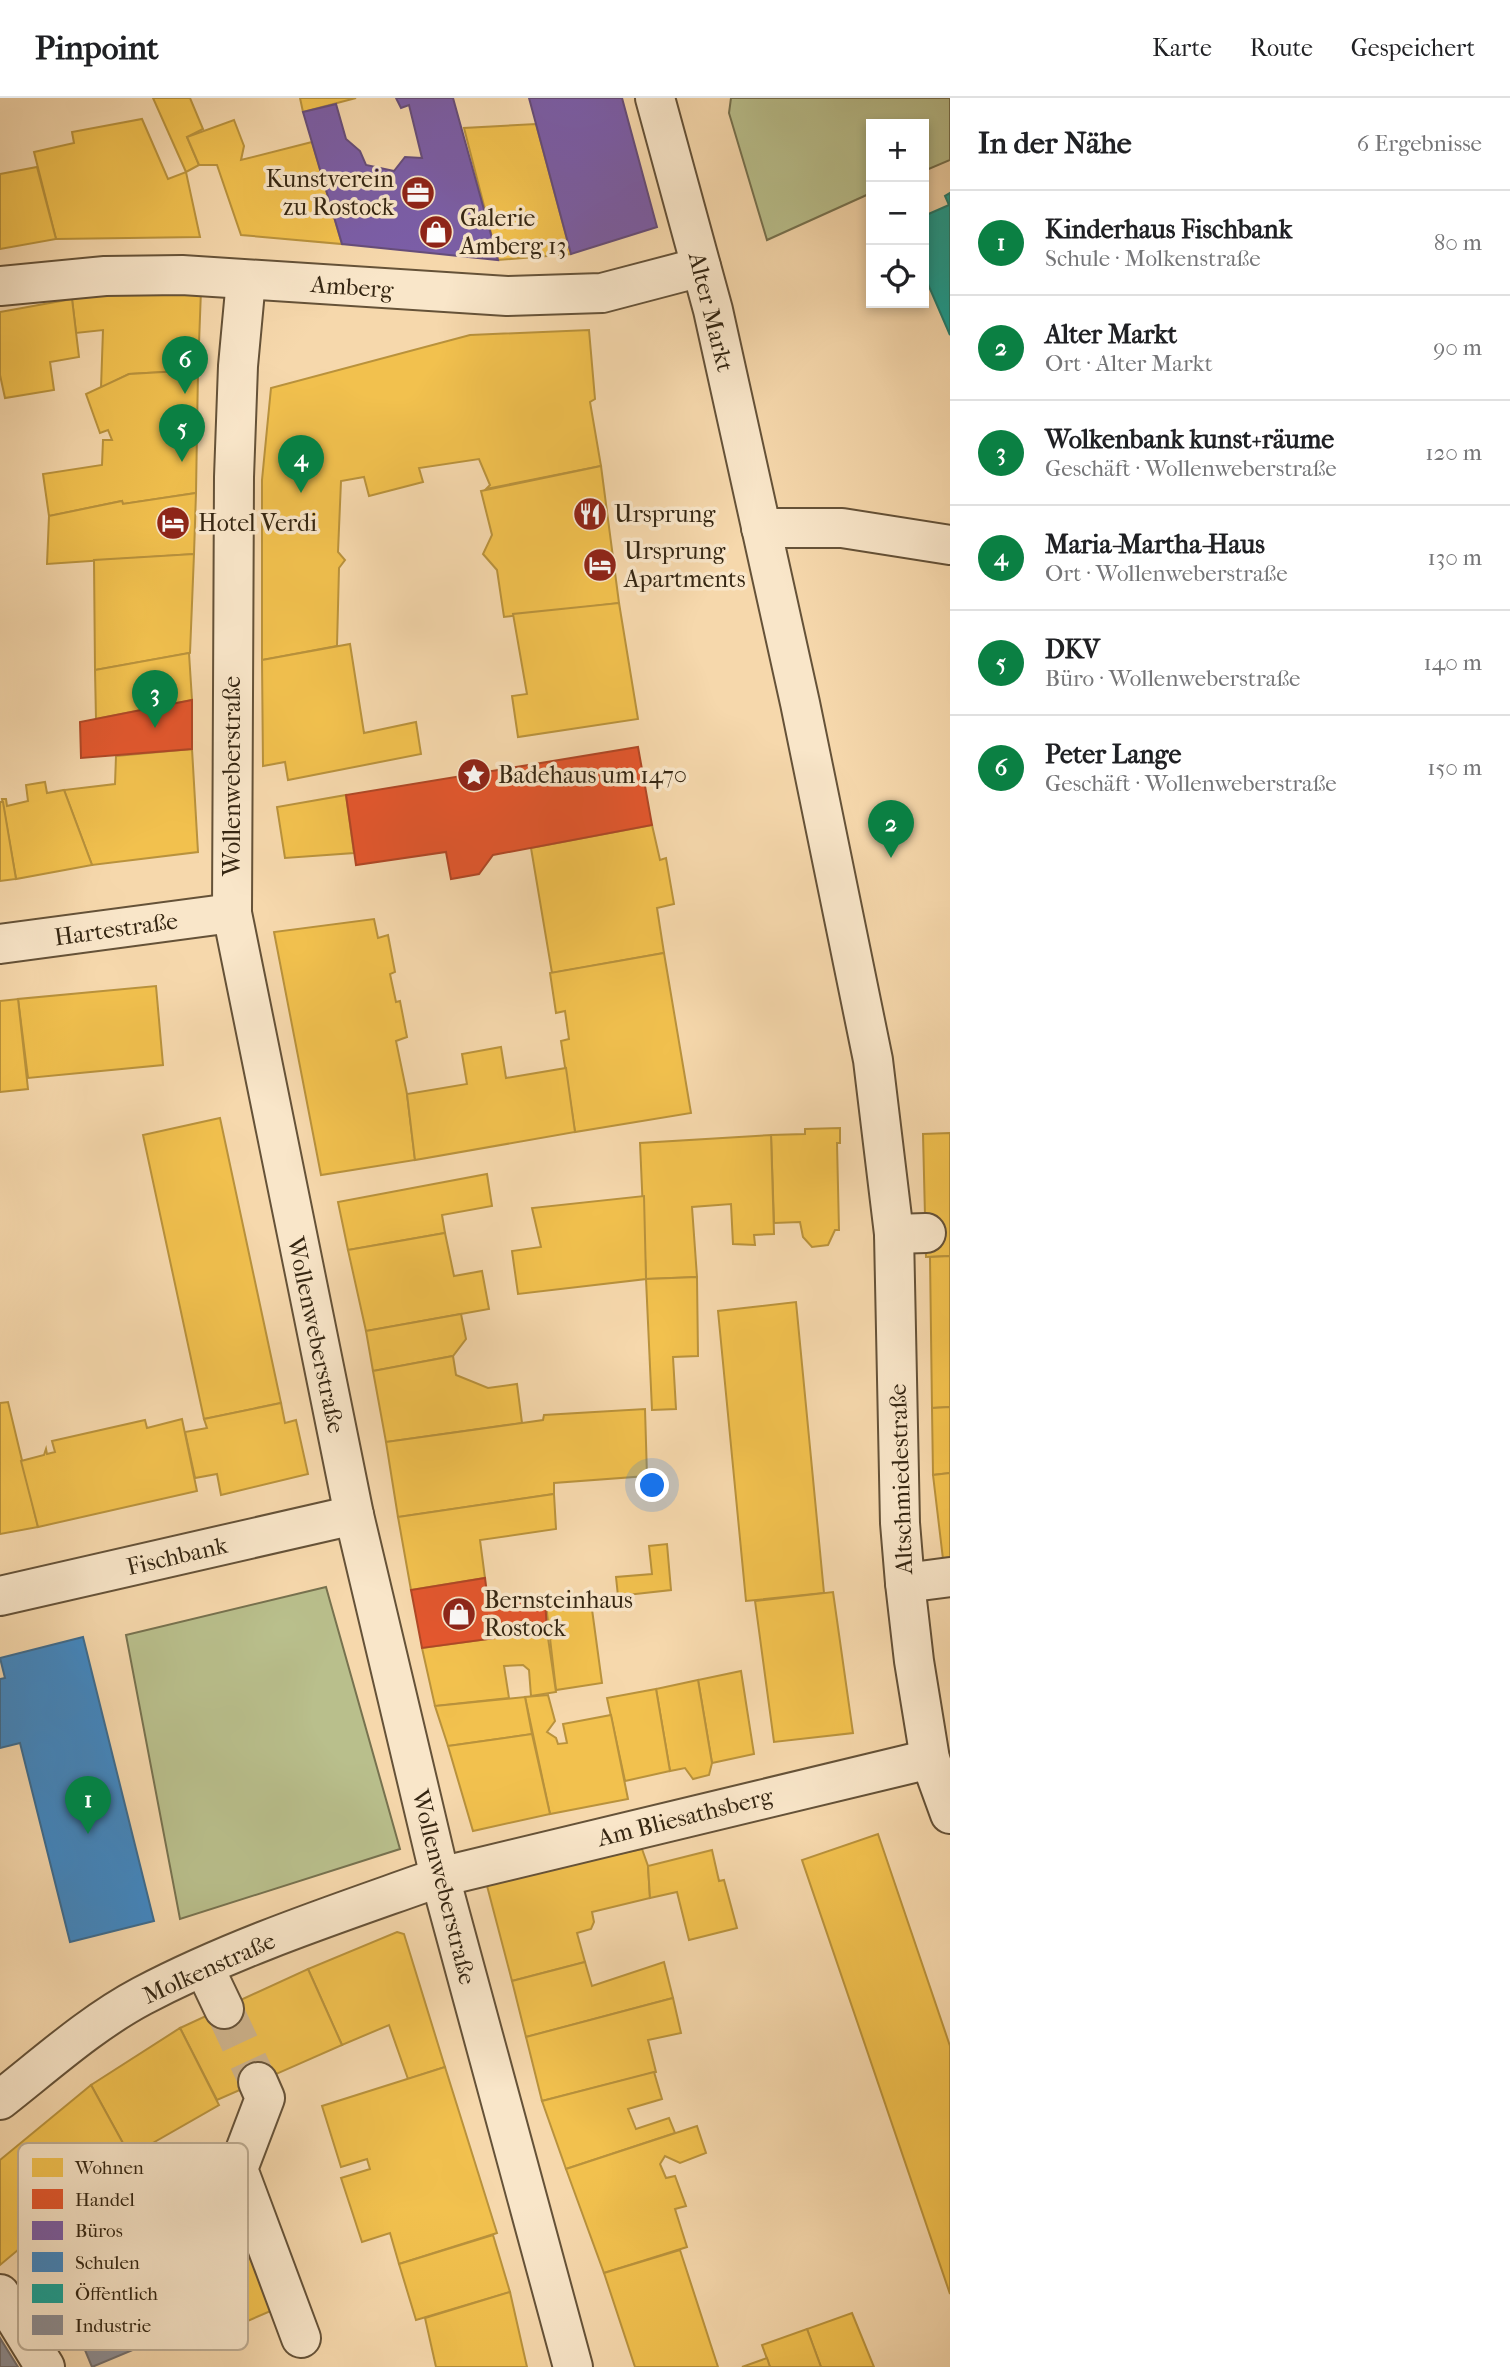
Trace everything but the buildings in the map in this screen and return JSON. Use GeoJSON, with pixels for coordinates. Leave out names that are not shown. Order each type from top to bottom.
{"type":"FeatureCollection","features":[{"type":"Feature","properties":{"kind":"street","name":"Alter Markt"},"geometry":{"type":"LineString","coordinates":[[654,98],[701,267],[761,528],[865,1014],[884,1139]]}},
{"type":"Feature","properties":{"kind":"street","name":"Amberg"},"geometry":{"type":"LineString","coordinates":[[0,286],[105,276],[182,275],[507,296],[602,293],[701,267]]}},
{"type":"Feature","properties":{"kind":"street","name":"Wollenweberstraße"},"geometry":{"type":"LineString","coordinates":[[246,280],[238,366],[234,477],[232,913],[354,1516],[440,1877],[573,2367]]}},
{"type":"Feature","properties":{"kind":"street"},"geometry":{"type":"LineString","coordinates":[[761,528],[842,528],[950,545]]}},
{"type":"Feature","properties":{"kind":"street","name":"Hartestraße"},"geometry":{"type":"LineString","coordinates":[[0,944],[232,913]]}},
{"type":"Feature","properties":{"kind":"street","name":"Altschmiedestraße"},"geometry":{"type":"LineString","coordinates":[[884,1139],[910,1233],[900,1523],[905,1583],[930,1759],[950,1814]]}},
{"type":"Feature","properties":{"kind":"street","name":"Fischbank"},"geometry":{"type":"LineString","coordinates":[[0,1596],[354,1516]]}},
{"type":"Feature","properties":{"kind":"street"},"geometry":{"type":"LineString","coordinates":[[905,1583],[950,1577]]}},
{"type":"Feature","properties":{"kind":"street","name":"Am Bliesathsberg"},"geometry":{"type":"LineString","coordinates":[[440,1877],[930,1759]]}},
{"type":"Feature","properties":{"kind":"street","name":"Molkenstraße"},"geometry":{"type":"LineString","coordinates":[[0,2100],[97,2024],[141,1997],[241,1950],[440,1877]]}},
{"type":"Feature","properties":{"kind":"street"},"geometry":{"type":"LineString","coordinates":[[204,1967],[224,2009]]}},
{"type":"Feature","properties":{"kind":"street"},"geometry":{"type":"LineString","coordinates":[[248,2143],[265,2098],[258,2082]]}},
{"type":"Feature","properties":{"kind":"street"},"geometry":{"type":"LineString","coordinates":[[248,2196],[301,2338]]}},
{"type":"Feature","properties":{"kind":"street"},"geometry":{"type":"LineString","coordinates":[[0,2294],[18,2323]]}},
{"type":"Feature","properties":{"kind":"street"},"geometry":{"type":"LineString","coordinates":[[35,2350],[45,2367]]}},
{"type":"Feature","properties":{"kind":"green space"},"geometry":{"type":"Polygon","coordinates":[[[731,98],[950,98],[950,160],[929,169],[929,119],[866,119],[866,195],[767,240],[729,113],[731,98]]]}},
{"type":"Feature","properties":{"kind":"green space"},"geometry":{"type":"Polygon","coordinates":[[[326,1587],[400,1849],[180,1919],[126,1635],[326,1587]]]}},
{"type":"Feature","properties":{"kind":"tunnel"},"geometry":{"type":"LineString","coordinates":[[224,2009],[258,2082]]}},
{"type":"Feature","properties":{"kind":"place","name":"Kunstverein zu Rostock"},"geometry":{"type":"Point","coordinates":[418,193]}},
{"type":"Feature","properties":{"kind":"place","name":"Galerie Amberg 13"},"geometry":{"type":"Point","coordinates":[436,232]}},
{"type":"Feature","properties":{"kind":"place","name":"Peter Lange"},"geometry":{"type":"Point","coordinates":[185,394]}},
{"type":"Feature","properties":{"kind":"place","name":"DKV"},"geometry":{"type":"Point","coordinates":[182,462]}},
{"type":"Feature","properties":{"kind":"place","name":"Maria-Martha-Haus"},"geometry":{"type":"Point","coordinates":[301,493]}},
{"type":"Feature","properties":{"kind":"place","name":"Ursprung"},"geometry":{"type":"Point","coordinates":[590,514]}},
{"type":"Feature","properties":{"kind":"place","name":"Hotel Verdi"},"geometry":{"type":"Point","coordinates":[173,523]}},
{"type":"Feature","properties":{"kind":"place","name":"Ursprung Apartments"},"geometry":{"type":"Point","coordinates":[600,565]}},
{"type":"Feature","properties":{"kind":"place","name":"Wolkenbank kunst+räume"},"geometry":{"type":"Point","coordinates":[155,728]}},
{"type":"Feature","properties":{"kind":"place","name":"Badehaus um 1470"},"geometry":{"type":"Point","coordinates":[474,775]}},
{"type":"Feature","properties":{"kind":"place","name":"Alter Markt"},"geometry":{"type":"Point","coordinates":[891,858]}},
{"type":"Feature","properties":{"kind":"place","name":"Bernsteinhaus Rostock"},"geometry":{"type":"Point","coordinates":[459,1614]}},
{"type":"Feature","properties":{"kind":"place","name":"Kinderhaus Fischbank"},"geometry":{"type":"Point","coordinates":[88,1834]}}]}
